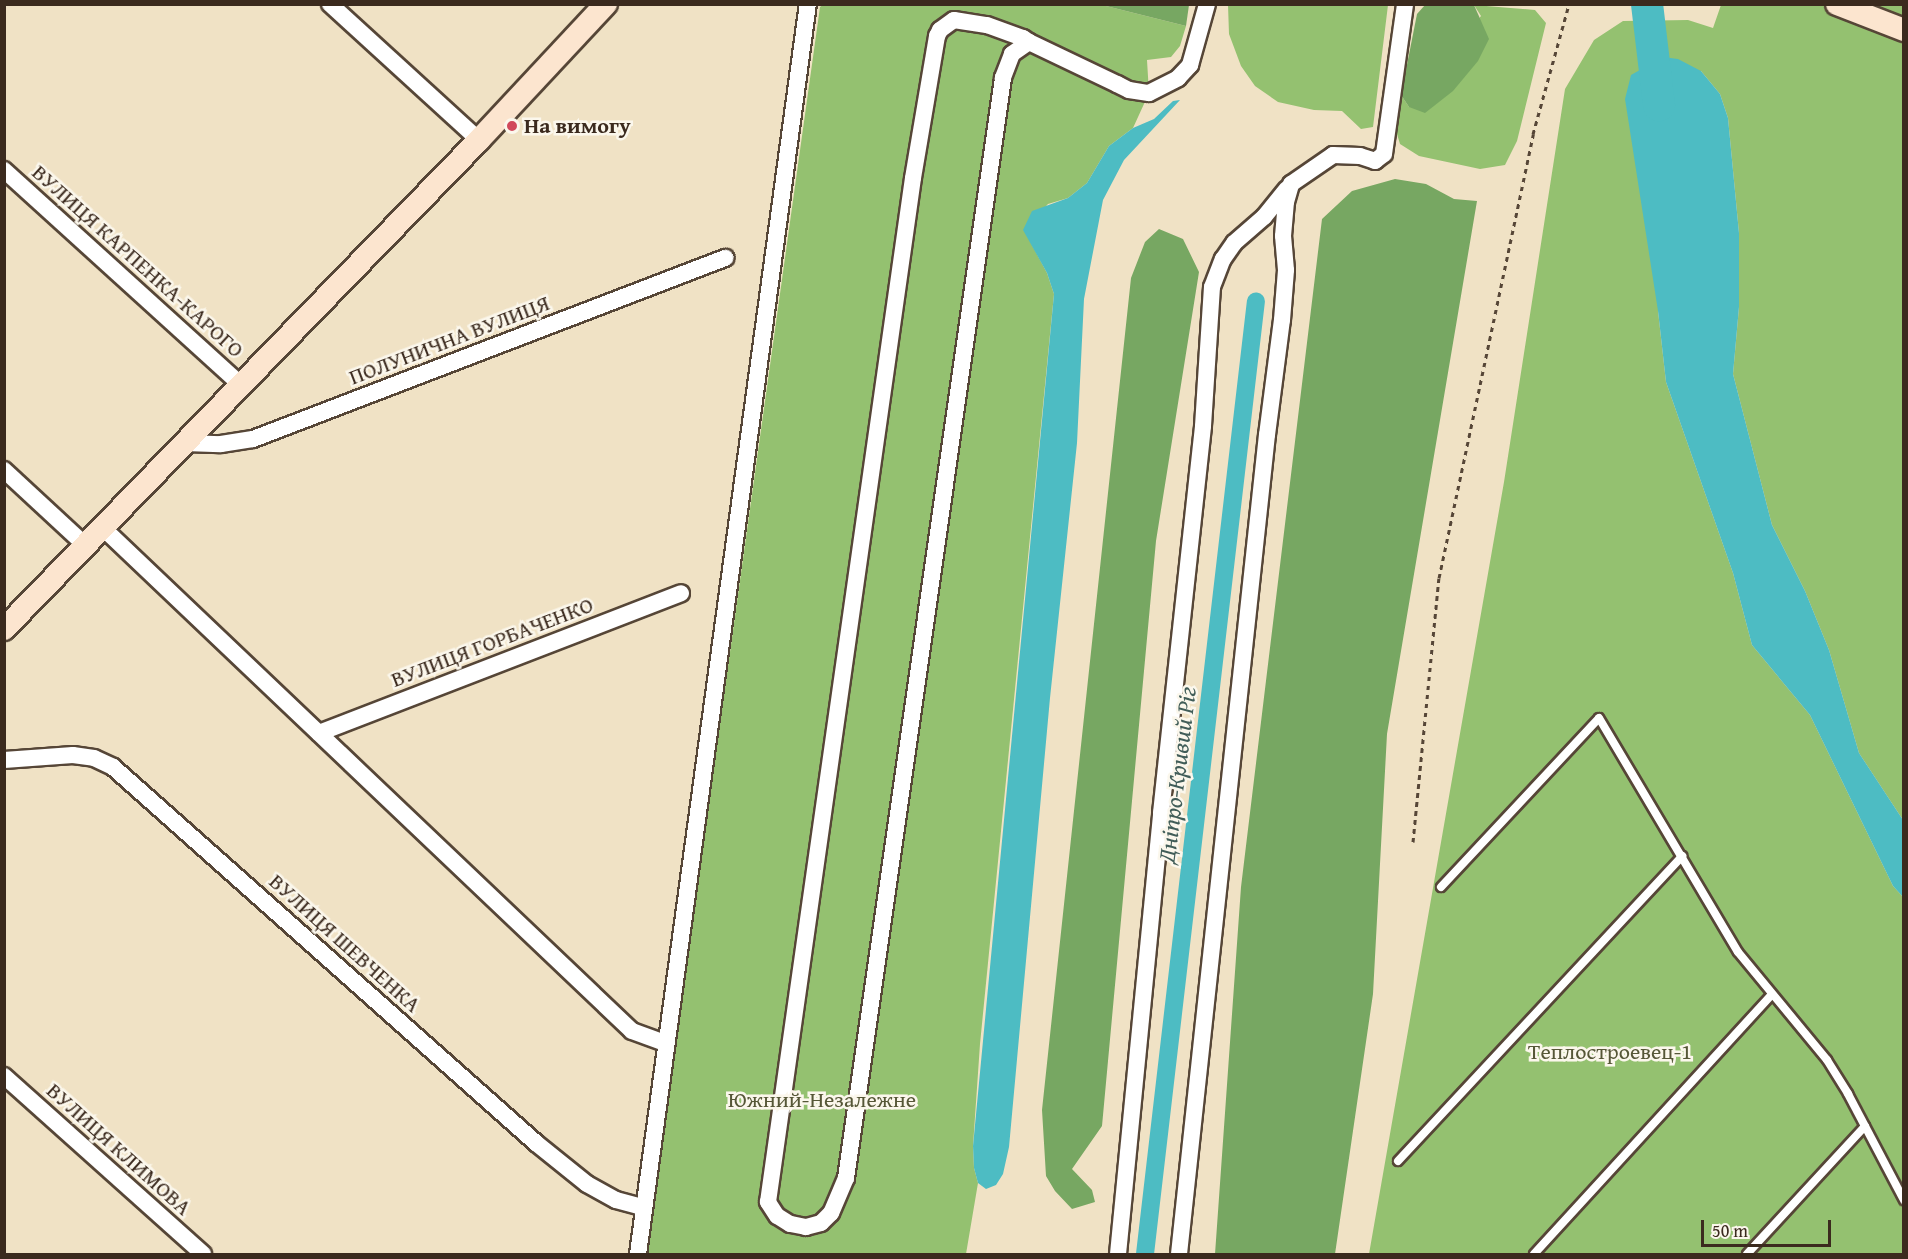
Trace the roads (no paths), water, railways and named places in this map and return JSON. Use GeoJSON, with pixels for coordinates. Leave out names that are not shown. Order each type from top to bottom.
{"type":"FeatureCollection","features":[{"type":"Feature","properties":{"kind":"street"},"geometry":{"type":"LineString","coordinates":[[330,4],[479,140]]}},
{"type":"Feature","properties":{"kind":"street"},"geometry":{"type":"LineString","coordinates":[[4,630],[479,140],[606,4]]}},
{"type":"Feature","properties":{"kind":"street"},"geometry":{"type":"LineString","coordinates":[[638,1254],[642,1208],[808,4]]}},
{"type":"Feature","properties":{"kind":"street"},"geometry":{"type":"LineString","coordinates":[[1029,42],[1012,54],[1003,78],[846,1178],[831,1213],[820,1223],[806,1227],[790,1224],[777,1216],[768,1202],[913,178],[937,36],[940,30],[954,20],[987,24],[1029,42],[1129,90],[1149,93],[1178,78],[1190,65],[1207,4]]}},
{"type":"Feature","properties":{"kind":"street"},"geometry":{"type":"LineString","coordinates":[[1118,1254],[1161,813],[1203,426],[1212,287],[1222,259],[1234,243],[1264,217],[1291,184],[1333,155],[1360,156],[1375,161],[1384,154],[1405,4]]}},
{"type":"Feature","properties":{"kind":"street"},"geometry":{"type":"LineString","coordinates":[[1838,4],[1904,30]]}},
{"type":"Feature","properties":{"kind":"street","name":"ВУЛИЦЯ КАРПЕНКА-КАРОГО"},"geometry":{"type":"LineString","coordinates":[[4,170],[242,386]]}},
{"type":"Feature","properties":{"kind":"street"},"geometry":{"type":"LineString","coordinates":[[1179,1254],[1266,435],[1282,320],[1286,270],[1283,236],[1286,202],[1291,184]]}},
{"type":"Feature","properties":{"kind":"street","name":"ПОЛУНИЧНА ВУЛИЦЯ"},"geometry":{"type":"LineString","coordinates":[[185,443],[221,444],[253,439],[725,258]]}},
{"type":"Feature","properties":{"kind":"street"},"geometry":{"type":"LineString","coordinates":[[4,470],[85,545]]}},
{"type":"Feature","properties":{"kind":"street"},"geometry":{"type":"LineString","coordinates":[[102,527],[632,1031],[665,1043]]}},
{"type":"Feature","properties":{"kind":"street","name":"ВУЛИЦЯ ГОРБАЧЕНКО"},"geometry":{"type":"LineString","coordinates":[[319,733],[681,593]]}},
{"type":"Feature","properties":{"kind":"street","name":"ВУЛИЦЯ ШЕВЧЕНКА"},"geometry":{"type":"LineString","coordinates":[[4,760],[73,755],[94,758],[113,766],[536,1143],[586,1184],[615,1200],[642,1208]]}},
{"type":"Feature","properties":{"kind":"street","name":"ВУЛИЦЯ КЛИМОВА"},"geometry":{"type":"LineString","coordinates":[[4,1076],[203,1254]]}},
{"type":"Feature","properties":{"kind":"lane"},"geometry":{"type":"LineString","coordinates":[[1442,887],[1599,718],[1738,952],[1771,995],[1827,1060],[1904,1200]]}},
{"type":"Feature","properties":{"kind":"lane"},"geometry":{"type":"LineString","coordinates":[[1398,1161],[1682,856]]}},
{"type":"Feature","properties":{"kind":"lane"},"geometry":{"type":"LineString","coordinates":[[1534,1254],[1771,995]]}},
{"type":"Feature","properties":{"kind":"lane"},"geometry":{"type":"LineString","coordinates":[[1747,1254],[1865,1126]]}},
{"type":"Feature","properties":{"kind":"water"},"geometry":{"type":"Polygon","coordinates":[[[1663,57],[1678,59],[1701,71],[1720,94],[1728,118],[1739,233],[1739,307],[1733,374],[1772,525],[1805,591],[1829,650],[1859,753],[1903,820],[1903,897],[1893,886],[1810,715],[1752,645],[1733,573],[1666,382],[1658,311],[1625,99],[1631,75],[1663,57]]]}},
{"type":"Feature","properties":{"kind":"water"},"geometry":{"type":"Polygon","coordinates":[[[1180,100],[1124,160],[1103,200],[1084,299],[1077,443],[1050,698],[1009,1147],[1003,1174],[996,1185],[986,1189],[978,1183],[974,1168],[973,1146],[1054,294],[1047,273],[1023,230],[1032,211],[1068,198],[1087,183],[1109,146],[1133,128],[1154,119],[1173,101],[1180,100]]]}},
{"type":"Feature","properties":{"kind":"waterway"},"geometry":{"type":"LineString","coordinates":[[1647,4],[1659,105]]}},
{"type":"Feature","properties":{"kind":"waterway","name":"Дніпро-Кривий Ріг"},"geometry":{"type":"LineString","coordinates":[[1145,1254],[1256,301]]}},
{"type":"Feature","properties":{"kind":"place","name":"На вимогу"},"geometry":{"type":"Point","coordinates":[512,126]}},
{"type":"Feature","properties":{"kind":"park label","name":"Теплостроевец-1"},"geometry":{"type":"Point","coordinates":[1610,1052]}},
{"type":"Feature","properties":{"kind":"park label","name":"Южний-Незалежне"},"geometry":{"type":"Point","coordinates":[822,1100]}}]}
